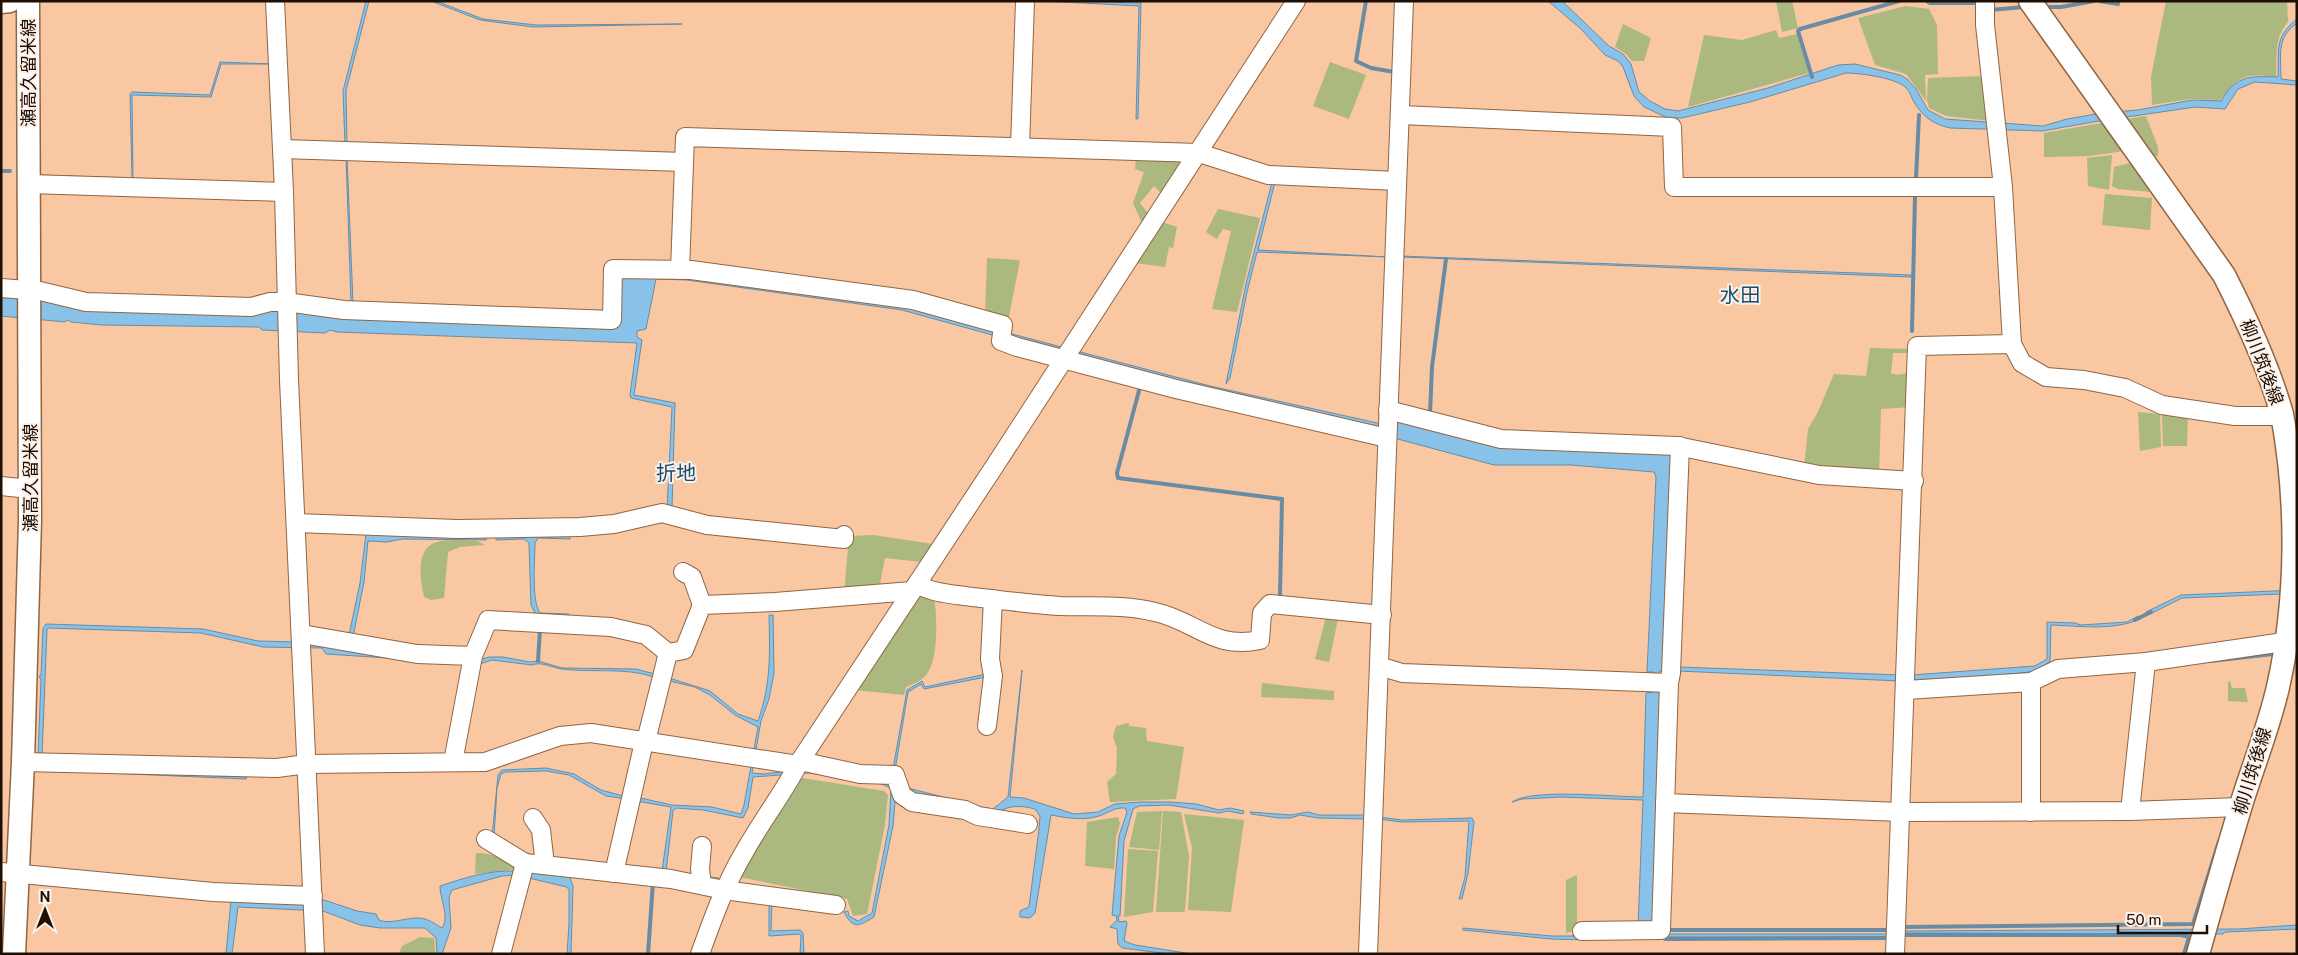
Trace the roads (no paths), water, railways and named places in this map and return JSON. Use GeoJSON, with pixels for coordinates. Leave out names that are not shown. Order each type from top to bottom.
{"type":"FeatureCollection","features":[{"type":"Feature","properties":{"kind":"main road"},"geometry":{"type":"LineString","coordinates":[[1,2],[10,1]]}},
{"type":"Feature","properties":{"kind":"main road","name":"瀬高久留米線"},"geometry":{"type":"LineString","coordinates":[[14,954],[9,873],[23,762],[30,489],[28,1]]}},
{"type":"Feature","properties":{"kind":"main road","name":"柳川筑後線"},"geometry":{"type":"LineString","coordinates":[[2030,1],[2224,276],[2264,358],[2283,416],[2293,468],[2296,500],[2293,641],[2240,807],[2198,954]]}},
{"type":"Feature","properties":{"kind":"street"},"geometry":{"type":"LineString","coordinates":[[275,1],[284,192],[287,333],[315,954]]}},
{"type":"Feature","properties":{"kind":"street"},"geometry":{"type":"LineString","coordinates":[[1020,147],[1025,1]]}},
{"type":"Feature","properties":{"kind":"street"},"geometry":{"type":"LineString","coordinates":[[700,954],[724,890],[746,848],[799,763],[1199,153],[1296,1]]}},
{"type":"Feature","properties":{"kind":"street"},"geometry":{"type":"LineString","coordinates":[[1368,954],[1404,1]]}},
{"type":"Feature","properties":{"kind":"street"},"geometry":{"type":"LineString","coordinates":[[1985,1],[1985,25],[2003,187],[2012,344],[2022,363],[2046,377],[2084,380],[2125,388],[2162,405],[2235,416],[2283,416]]}},
{"type":"Feature","properties":{"kind":"street"},"geometry":{"type":"LineString","coordinates":[[1401,115],[1672,126],[1674,187],[2003,187]]}},
{"type":"Feature","properties":{"kind":"street"},"geometry":{"type":"LineString","coordinates":[[680,270],[685,137],[1199,153],[1268,175],[1397,181]]}},
{"type":"Feature","properties":{"kind":"street"},"geometry":{"type":"LineString","coordinates":[[282,149],[684,162]]}},
{"type":"Feature","properties":{"kind":"street"},"geometry":{"type":"LineString","coordinates":[[29,184],[284,192]]}},
{"type":"Feature","properties":{"kind":"street"},"geometry":{"type":"LineString","coordinates":[[1,288],[40,291],[86,302],[251,307],[270,302],[344,310],[612,320],[613,269],[691,270],[913,300],[1003,325],[1001,341],[1176,389],[1387,438]]}},
{"type":"Feature","properties":{"kind":"street"},"geometry":{"type":"LineString","coordinates":[[1895,954],[1914,482],[1917,346],[2012,344]]}},
{"type":"Feature","properties":{"kind":"street"},"geometry":{"type":"LineString","coordinates":[[1388,410],[1501,439],[1680,446],[1819,475],[1914,482]]}},
{"type":"Feature","properties":{"kind":"street"},"geometry":{"type":"LineString","coordinates":[[1582,931],[1660,930],[1680,446]]}},
{"type":"Feature","properties":{"kind":"street"},"geometry":{"type":"LineString","coordinates":[[1,486],[30,489]]}},
{"type":"Feature","properties":{"kind":"street"},"geometry":{"type":"LineString","coordinates":[[296,523],[457,529],[562,527],[614,524],[662,513],[707,526],[844,539],[844,535]]}},
{"type":"Feature","properties":{"kind":"street"},"geometry":{"type":"LineString","coordinates":[[453,762],[474,656],[488,620],[611,627],[646,635],[668,653],[684,650],[702,605],[692,577],[683,572]]}},
{"type":"Feature","properties":{"kind":"street"},"geometry":{"type":"LineString","coordinates":[[702,605],[775,602],[915,588],[1057,606],[1127,608],[1155,611],[1178,619],[1213,638],[1246,643],[1260,640],[1262,613],[1270,604],[1382,615]]}},
{"type":"Feature","properties":{"kind":"street"},"geometry":{"type":"LineString","coordinates":[[984,717],[993,676],[990,659],[993,599]]}},
{"type":"Feature","properties":{"kind":"street"},"geometry":{"type":"LineString","coordinates":[[302,634],[417,654],[474,656]]}},
{"type":"Feature","properties":{"kind":"street"},"geometry":{"type":"LineString","coordinates":[[1906,690],[2031,682],[2058,670],[2146,662],[2293,641]]}},
{"type":"Feature","properties":{"kind":"street"},"geometry":{"type":"LineString","coordinates":[[614,872],[644,742],[647,737],[668,653]]}},
{"type":"Feature","properties":{"kind":"street"},"geometry":{"type":"LineString","coordinates":[[2130,812],[2146,662]]}},
{"type":"Feature","properties":{"kind":"street"},"geometry":{"type":"LineString","coordinates":[[1379,666],[1402,673],[1669,682]]}},
{"type":"Feature","properties":{"kind":"street"},"geometry":{"type":"LineString","coordinates":[[2031,682],[2031,812]]}},
{"type":"Feature","properties":{"kind":"street"},"geometry":{"type":"LineString","coordinates":[[23,762],[225,768],[277,768],[307,764],[485,762],[560,736],[591,733],[799,763],[860,774],[895,775],[902,795],[912,802],[965,810],[978,816],[1028,824]]}},
{"type":"Feature","properties":{"kind":"street"},"geometry":{"type":"LineString","coordinates":[[1666,803],[1901,812],[2130,812],[2240,807]]}},
{"type":"Feature","properties":{"kind":"street"},"geometry":{"type":"LineString","coordinates":[[533,818],[541,830],[545,865]]}},
{"type":"Feature","properties":{"kind":"street"},"geometry":{"type":"LineString","coordinates":[[486,839],[525,863],[614,872],[724,890],[836,905]]}},
{"type":"Feature","properties":{"kind":"street"},"geometry":{"type":"LineString","coordinates":[[702,846],[700,869],[702,885]]}},
{"type":"Feature","properties":{"kind":"street"},"geometry":{"type":"LineString","coordinates":[[501,954],[525,863]]}},
{"type":"Feature","properties":{"kind":"street"},"geometry":{"type":"LineString","coordinates":[[9,873],[213,892],[313,896]]}},
{"type":"Feature","properties":{"kind":"water"},"geometry":{"type":"Polygon","coordinates":[[[366,1],[369,1],[346,91],[347,145],[345,145],[343,91],[366,1]]]}},
{"type":"Feature","properties":{"kind":"water"},"geometry":{"type":"Polygon","coordinates":[[[431,1],[436,1],[483,19],[536,25],[682,24],[533,27],[480,20],[431,1]]]}},
{"type":"Feature","properties":{"kind":"water"},"geometry":{"type":"Polygon","coordinates":[[[1043,1],[1141,3],[1138,119],[1136,119],[1139,6],[1043,1]]]}},
{"type":"Feature","properties":{"kind":"water"},"geometry":{"type":"Polygon","coordinates":[[[1548,1],[1562,1],[1609,46],[1623,54],[1631,64],[1639,92],[1650,101],[1665,109],[1678,111],[1768,88],[1838,65],[1855,64],[1900,75],[1907,79],[1916,89],[1928,110],[1945,119],[2043,126],[2067,119],[2102,113],[2138,110],[2192,100],[2221,101],[2232,86],[2245,79],[2252,77],[2278,77],[2278,52],[2281,38],[2284,32],[2297,19],[2297,23],[2286,35],[2281,48],[2281,79],[2297,81],[2297,85],[2255,82],[2238,89],[2225,109],[2195,107],[2042,131],[1950,128],[1934,122],[1925,116],[1917,107],[1909,91],[1902,84],[1878,77],[1846,73],[1750,102],[1682,118],[1668,118],[1644,107],[1634,96],[1623,67],[1618,61],[1605,55],[1580,28],[1548,1]]]}},
{"type":"Feature","properties":{"kind":"water"},"geometry":{"type":"Polygon","coordinates":[[[220,62],[271,64],[221,64],[211,97],[132,95],[133,179],[42,178],[42,175],[132,178],[130,94],[132,92],[210,95],[220,62]]]}},
{"type":"Feature","properties":{"kind":"water"},"geometry":{"type":"Polygon","coordinates":[[[347,156],[353,303],[351,303],[347,156]]]}},
{"type":"Feature","properties":{"kind":"water"},"geometry":{"type":"Polygon","coordinates":[[[1272,182],[1275,182],[1258,250],[1389,257],[1257,252],[1230,378],[1226,384],[1246,284],[1272,182]]]}},
{"type":"Feature","properties":{"kind":"water"},"geometry":{"type":"Polygon","coordinates":[[[1401,257],[1911,275],[1911,277],[1401,257]]]}},
{"type":"Feature","properties":{"kind":"water"},"geometry":{"type":"Polygon","coordinates":[[[653,273],[898,304],[1210,386],[1382,424],[1381,429],[1079,359],[902,310],[687,280],[656,279],[646,329],[637,331],[637,337],[642,340],[634,395],[675,403],[672,507],[702,515],[839,532],[704,520],[667,509],[672,407],[631,398],[637,343],[337,332],[330,330],[325,333],[262,330],[259,327],[102,325],[67,320],[65,322],[1,316],[1,295],[616,324],[617,276],[653,273]]]}},
{"type":"Feature","properties":{"kind":"water"},"geometry":{"type":"Polygon","coordinates":[[[1398,420],[1671,454],[1665,671],[1659,671],[1658,676],[1654,676],[1654,672],[1647,672],[1656,477],[1654,472],[1571,465],[1494,465],[1394,438],[1393,425],[1397,425],[1398,420]]]}},
{"type":"Feature","properties":{"kind":"water"},"geometry":{"type":"Polygon","coordinates":[[[366,534],[488,535],[486,540],[402,539],[387,542],[368,541],[364,582],[353,637],[349,635],[360,583],[366,534]]]}},
{"type":"Feature","properties":{"kind":"water"},"geometry":{"type":"Polygon","coordinates":[[[570,534],[570,539],[538,538],[535,543],[534,569],[535,599],[540,613],[569,614],[569,619],[537,617],[531,605],[529,543],[524,539],[496,540],[496,535],[570,534]]]}},
{"type":"Feature","properties":{"kind":"water"},"geometry":{"type":"Polygon","coordinates":[[[2297,590],[2282,594],[2182,598],[2148,615],[2146,612],[2181,595],[2297,590]]]}},
{"type":"Feature","properties":{"kind":"water"},"geometry":{"type":"Polygon","coordinates":[[[769,615],[773,615],[774,673],[769,699],[761,721],[752,773],[763,774],[801,770],[872,779],[963,802],[962,806],[896,790],[893,826],[874,917],[857,925],[850,922],[844,912],[848,911],[849,916],[858,921],[872,913],[889,825],[891,788],[879,783],[809,773],[753,777],[748,808],[743,818],[703,810],[676,808],[673,811],[666,872],[718,878],[718,882],[569,875],[573,886],[571,954],[567,954],[569,890],[567,887],[516,875],[502,876],[452,890],[449,897],[451,928],[442,954],[437,954],[436,938],[425,928],[380,928],[360,925],[323,911],[238,907],[232,954],[226,954],[231,900],[324,900],[357,911],[376,914],[379,920],[383,921],[420,918],[442,928],[445,913],[440,886],[486,873],[515,871],[524,856],[504,841],[526,853],[539,856],[662,871],[671,807],[636,801],[636,797],[672,805],[712,807],[741,814],[758,727],[735,715],[710,695],[695,687],[665,680],[666,677],[710,691],[738,714],[758,721],[767,681],[769,615]]]}},
{"type":"Feature","properties":{"kind":"water"},"geometry":{"type":"Polygon","coordinates":[[[2138,616],[2140,619],[2119,625],[2085,627],[2051,625],[2050,661],[2038,671],[1976,678],[1912,681],[1912,675],[2035,666],[2047,659],[2047,622],[2081,625],[2127,622],[2138,616]]]}},
{"type":"Feature","properties":{"kind":"water"},"geometry":{"type":"Polygon","coordinates":[[[46,624],[203,629],[258,641],[299,642],[476,661],[489,657],[503,657],[530,662],[538,661],[562,668],[636,669],[655,674],[654,677],[632,672],[574,670],[558,668],[543,664],[532,665],[492,660],[480,664],[326,654],[322,648],[263,647],[201,633],[48,628],[42,757],[38,757],[41,680],[39,676],[41,676],[43,628],[46,624]]]}},
{"type":"Feature","properties":{"kind":"water"},"geometry":{"type":"Polygon","coordinates":[[[1678,667],[1901,675],[1900,681],[1678,671],[1678,667]]]}},
{"type":"Feature","properties":{"kind":"water"},"geometry":{"type":"Polygon","coordinates":[[[1022,670],[1010,797],[1024,798],[1074,814],[1098,812],[1115,804],[1140,802],[1196,804],[1219,810],[1230,808],[1244,811],[1243,814],[1228,811],[1219,813],[1169,805],[1139,806],[1133,809],[1124,841],[1120,916],[1118,916],[1119,922],[1126,921],[1127,923],[1124,941],[1135,945],[1192,954],[1169,954],[1122,948],[1118,944],[1117,929],[1110,927],[1117,920],[1116,916],[1112,915],[1119,836],[1127,812],[1125,808],[1118,808],[1099,816],[1081,819],[1051,815],[1035,913],[1030,918],[1020,917],[1020,911],[1029,907],[1040,816],[1035,809],[1024,807],[1009,807],[995,814],[973,805],[993,809],[1008,797],[1022,670]]]}},
{"type":"Feature","properties":{"kind":"water"},"geometry":{"type":"Polygon","coordinates":[[[986,674],[986,677],[924,689],[921,684],[908,692],[895,770],[893,769],[907,690],[922,681],[925,687],[986,674]]]}},
{"type":"Feature","properties":{"kind":"water"},"geometry":{"type":"Polygon","coordinates":[[[1653,688],[1661,692],[1654,926],[1638,926],[1643,800],[1561,797],[1522,799],[1512,802],[1522,798],[1537,795],[1555,794],[1643,797],[1646,693],[1653,692],[1653,688]]]}},
{"type":"Feature","properties":{"kind":"water"},"geometry":{"type":"Polygon","coordinates":[[[546,768],[574,774],[601,790],[627,797],[626,799],[606,796],[569,775],[546,771],[505,772],[501,774],[497,788],[494,837],[492,837],[498,775],[502,770],[546,768]]]}},
{"type":"Feature","properties":{"kind":"water"},"geometry":{"type":"Polygon","coordinates":[[[37,770],[247,777],[246,779],[37,770]]]}},
{"type":"Feature","properties":{"kind":"water"},"geometry":{"type":"Polygon","coordinates":[[[1250,812],[1291,815],[1308,812],[1319,815],[1367,815],[1367,819],[1318,818],[1300,815],[1291,818],[1279,818],[1251,814],[1250,812]]]}},
{"type":"Feature","properties":{"kind":"water"},"geometry":{"type":"Polygon","coordinates":[[[1379,817],[1402,820],[1472,818],[1474,822],[1468,873],[1462,899],[1459,899],[1465,877],[1469,821],[1401,822],[1379,819],[1379,817]]]}},
{"type":"Feature","properties":{"kind":"water"},"geometry":{"type":"Polygon","coordinates":[[[769,901],[772,902],[771,931],[800,930],[803,933],[804,954],[800,954],[801,936],[799,934],[769,936],[769,901]]]}},
{"type":"Feature","properties":{"kind":"water"},"geometry":{"type":"Polygon","coordinates":[[[2297,925],[2297,929],[2225,932],[2223,934],[1901,933],[1889,937],[1664,937],[1663,934],[1890,934],[1902,931],[2239,929],[2297,925]]]}},
{"type":"Feature","properties":{"kind":"water"},"geometry":{"type":"Polygon","coordinates":[[[1463,928],[1552,936],[1588,936],[1587,940],[1551,939],[1463,930],[1463,928]]]}},
{"type":"Feature","properties":{"kind":"waterway"},"geometry":{"type":"LineString","coordinates":[[1366,1],[1356,61],[1371,68],[1394,72]]}},
{"type":"Feature","properties":{"kind":"waterway"},"geometry":{"type":"LineString","coordinates":[[1812,77],[1798,31],[1800,29],[1899,1]]}},
{"type":"Feature","properties":{"kind":"waterway"},"geometry":{"type":"LineString","coordinates":[[1927,1],[1930,3],[1974,3]]}},
{"type":"Feature","properties":{"kind":"waterway"},"geometry":{"type":"LineString","coordinates":[[2045,7],[2061,7],[2094,1]]}},
{"type":"Feature","properties":{"kind":"waterway"},"geometry":{"type":"LineString","coordinates":[[2099,1],[2118,4],[2118,1]]}},
{"type":"Feature","properties":{"kind":"waterway"},"geometry":{"type":"LineString","coordinates":[[1990,10],[2024,7]]}},
{"type":"Feature","properties":{"kind":"waterway"},"geometry":{"type":"LineString","coordinates":[[1916,179],[1919,115]]}},
{"type":"Feature","properties":{"kind":"waterway"},"geometry":{"type":"LineString","coordinates":[[1,171],[10,171]]}},
{"type":"Feature","properties":{"kind":"waterway"},"geometry":{"type":"LineString","coordinates":[[1912,331],[1915,196]]}},
{"type":"Feature","properties":{"kind":"waterway"},"geometry":{"type":"LineString","coordinates":[[1430,413],[1432,367],[1446,259]]}},
{"type":"Feature","properties":{"kind":"waterway"},"geometry":{"type":"LineString","coordinates":[[1140,387],[1117,473],[1118,478],[1282,499],[1280,595]]}},
{"type":"Feature","properties":{"kind":"waterway"},"geometry":{"type":"LineString","coordinates":[[2135,620],[2151,612]]}},
{"type":"Feature","properties":{"kind":"waterway"},"geometry":{"type":"LineString","coordinates":[[538,661],[540,629]]}},
{"type":"Feature","properties":{"kind":"waterway"},"geometry":{"type":"LineString","coordinates":[[2211,661],[2273,654]]}},
{"type":"Feature","properties":{"kind":"waterway"},"geometry":{"type":"LineString","coordinates":[[1900,927],[2193,924],[2219,841]]}},
{"type":"Feature","properties":{"kind":"waterway"},"geometry":{"type":"LineString","coordinates":[[648,954],[653,882]]}},
{"type":"Feature","properties":{"kind":"waterway"},"geometry":{"type":"LineString","coordinates":[[1665,930],[1891,930]]}},
{"type":"Feature","properties":{"kind":"waterway"},"geometry":{"type":"LineString","coordinates":[[1899,935],[2181,935],[2189,937],[2184,954]]}},
{"type":"Feature","properties":{"kind":"waterway"},"geometry":{"type":"LineString","coordinates":[[1665,939],[1890,938]]}},
{"type":"Feature","properties":{"kind":"district","name":"水田"},"geometry":{"type":"Point","coordinates":[1740,295]}},
{"type":"Feature","properties":{"kind":"district","name":"折地"},"geometry":{"type":"Point","coordinates":[676,473]}}]}
